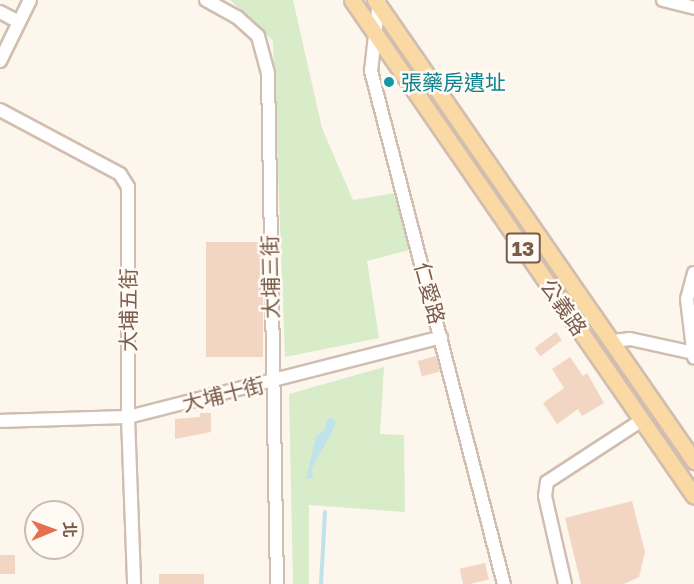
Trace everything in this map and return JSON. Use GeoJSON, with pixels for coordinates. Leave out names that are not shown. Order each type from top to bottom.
{"type":"FeatureCollection","features":[{"type":"Feature","properties":{"kind":"main road","name":"公義路"},"geometry":{"type":"LineString","coordinates":[[352,0],[694,496]]}},
{"type":"Feature","properties":{"kind":"main road","name":"公義路"},"geometry":{"type":"LineString","coordinates":[[377,1],[694,460]]}},
{"type":"Feature","properties":{"kind":"street"},"geometry":{"type":"LineString","coordinates":[[0,61],[30,0]]}},
{"type":"Feature","properties":{"kind":"street","name":"大埔三街"},"geometry":{"type":"LineString","coordinates":[[206,0],[237,17],[258,36],[268,74],[271,382],[278,584]]}},
{"type":"Feature","properties":{"kind":"street"},"geometry":{"type":"LineString","coordinates":[[663,0],[694,8]]}},
{"type":"Feature","properties":{"kind":"street","name":"仁愛路"},"geometry":{"type":"LineString","coordinates":[[377,1],[371,71],[504,584]]}},
{"type":"Feature","properties":{"kind":"street"},"geometry":{"type":"LineString","coordinates":[[0,12],[19,22]]}},
{"type":"Feature","properties":{"kind":"street","name":"大埔五街"},"geometry":{"type":"LineString","coordinates":[[0,110],[120,174],[128,187],[128,417],[134,584]]}},
{"type":"Feature","properties":{"kind":"street"},"geometry":{"type":"LineString","coordinates":[[614,341],[630,339],[694,355],[687,299],[694,273]]}},
{"type":"Feature","properties":{"kind":"street","name":"大埔十街"},"geometry":{"type":"LineString","coordinates":[[0,421],[128,417],[441,337]]}},
{"type":"Feature","properties":{"kind":"street"},"geometry":{"type":"LineString","coordinates":[[565,584],[545,496],[547,482],[642,420]]}},
{"type":"Feature","properties":{"kind":"green space"},"geometry":{"type":"Polygon","coordinates":[[[230,0],[293,0],[322,128],[353,200],[395,193],[413,249],[367,261],[379,338],[285,357],[273,41],[230,0]]]}},
{"type":"Feature","properties":{"kind":"green space"},"geometry":{"type":"Polygon","coordinates":[[[384,367],[380,434],[404,435],[405,512],[309,505],[309,584],[293,584],[289,394],[384,367]]]}},
{"type":"Feature","properties":{"kind":"water"},"geometry":{"type":"Polygon","coordinates":[[[333,418],[336,422],[331,434],[312,468],[313,478],[306,479],[316,436],[324,431],[327,419],[333,418]]]}},
{"type":"Feature","properties":{"kind":"building"},"geometry":{"type":"Polygon","coordinates":[[[206,242],[263,242],[263,357],[206,357],[206,242]]]}},
{"type":"Feature","properties":{"kind":"building"},"geometry":{"type":"Polygon","coordinates":[[[556,332],[562,340],[540,356],[534,348],[556,332]]]}},
{"type":"Feature","properties":{"kind":"building"},"geometry":{"type":"Polygon","coordinates":[[[436,356],[440,371],[422,376],[418,361],[436,356]]]}},
{"type":"Feature","properties":{"kind":"building"},"geometry":{"type":"Polygon","coordinates":[[[570,357],[583,376],[587,373],[604,403],[582,416],[578,409],[557,424],[543,403],[564,388],[552,369],[570,357]]]}},
{"type":"Feature","properties":{"kind":"building"},"geometry":{"type":"Polygon","coordinates":[[[200,413],[211,413],[211,432],[175,439],[175,419],[200,417],[200,413]]]}},
{"type":"Feature","properties":{"kind":"building"},"geometry":{"type":"Polygon","coordinates":[[[632,501],[645,552],[639,577],[624,584],[581,584],[565,518],[632,501]]]}},
{"type":"Feature","properties":{"kind":"building"},"geometry":{"type":"Polygon","coordinates":[[[0,555],[15,555],[15,574],[0,574],[0,555]]]}},
{"type":"Feature","properties":{"kind":"building"},"geometry":{"type":"Polygon","coordinates":[[[485,563],[489,580],[463,584],[460,569],[485,563]]]}},
{"type":"Feature","properties":{"kind":"building"},"geometry":{"type":"Polygon","coordinates":[[[159,574],[204,574],[204,584],[159,584],[159,574]]]}},
{"type":"Feature","properties":{"kind":"waterway"},"geometry":{"type":"LineString","coordinates":[[321,584],[325,512]]}},
{"type":"Feature","properties":{"kind":"place","name":"張藥房遺址"},"geometry":{"type":"Point","coordinates":[389,82]}}]}
